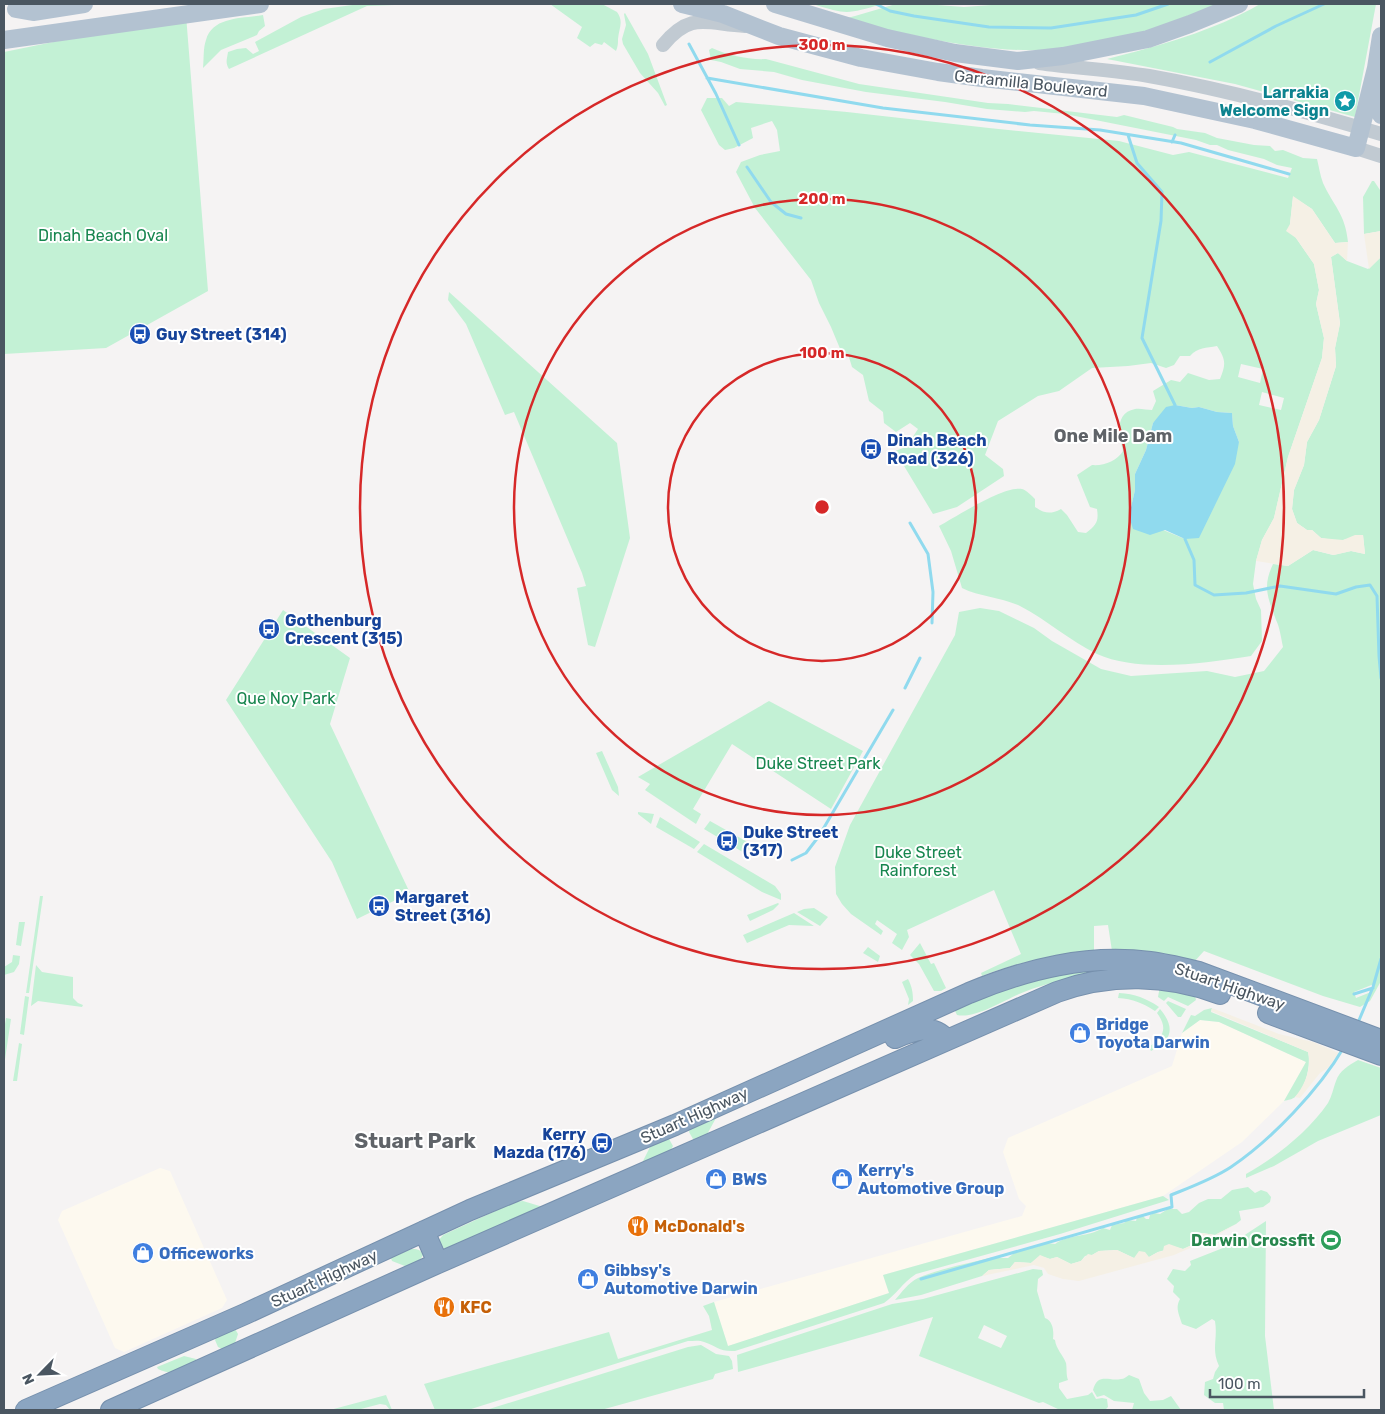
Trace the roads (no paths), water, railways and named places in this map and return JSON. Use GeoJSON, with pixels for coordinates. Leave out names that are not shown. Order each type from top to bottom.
{"type":"FeatureCollection","features":[{"type":"Feature","properties":{"kind":"highway","name":"Stuart Highway"},"geometry":{"type":"LineString","coordinates":[[26,1410],[245,1314],[424,1231],[675,1125],[928,1011],[1001,980],[1039,968],[1079,961],[1132,960],[1164,964],[1199,972],[1377,1046]]}},
{"type":"Feature","properties":{"kind":"highway","name":"Stuart Highway"},"geometry":{"type":"LineString","coordinates":[[111,1410],[947,1040],[1082,983],[1121,978],[1158,979],[1209,990],[1341,1032]]}},
{"type":"Feature","properties":{"kind":"highway"},"geometry":{"type":"LineString","coordinates":[[928,1011],[940,1019],[950,1022],[979,1016],[998,1018]]}},
{"type":"Feature","properties":{"kind":"highway"},"geometry":{"type":"LineString","coordinates":[[810,1064],[859,1052],[913,1032],[935,1031],[947,1040]]}},
{"type":"Feature","properties":{"kind":"highway"},"geometry":{"type":"LineString","coordinates":[[675,1125],[688,1154]]}},
{"type":"Feature","properties":{"kind":"highway"},"geometry":{"type":"LineString","coordinates":[[424,1231],[438,1264]]}},
{"type":"Feature","properties":{"kind":"highway"},"geometry":{"type":"LineString","coordinates":[[194,1336],[208,1366]]}},
{"type":"Feature","properties":{"kind":"main road"},"geometry":{"type":"LineString","coordinates":[[10,10],[52,4]]}},
{"type":"Feature","properties":{"kind":"main road"},"geometry":{"type":"LineString","coordinates":[[10,10],[33,12],[84,4]]}},
{"type":"Feature","properties":{"kind":"main road"},"geometry":{"type":"LineString","coordinates":[[4,40],[196,8],[260,4]]}},
{"type":"Feature","properties":{"kind":"main road","name":"Garramilla Boulevard"},"geometry":{"type":"LineString","coordinates":[[682,4],[723,14],[751,26],[819,48],[861,58],[982,78],[1144,96],[1256,120],[1349,145]]}},
{"type":"Feature","properties":{"kind":"main road"},"geometry":{"type":"LineString","coordinates":[[774,4],[888,38],[955,54],[1018,61],[1063,56],[1148,39],[1239,4]]}},
{"type":"Feature","properties":{"kind":"main road"},"geometry":{"type":"LineString","coordinates":[[1349,145],[1376,68],[1381,36]]}},
{"type":"Feature","properties":{"kind":"main road"},"geometry":{"type":"LineString","coordinates":[[1376,68],[1381,115]]}},
{"type":"Feature","properties":{"kind":"street"},"geometry":{"type":"LineString","coordinates":[[663,46],[674,32],[684,25],[694,22],[751,26]]}},
{"type":"Feature","properties":{"kind":"street","name":"Garramilla Boulevard"},"geometry":{"type":"LineString","coordinates":[[1018,61],[1147,76],[1288,107],[1381,134]]}},
{"type":"Feature","properties":{"kind":"street","name":"Garramilla Boulevard"},"geometry":{"type":"LineString","coordinates":[[1349,145],[1381,156]]}},
{"type":"Feature","properties":{"kind":"water","name":"One Mile Dam"},"geometry":{"type":"Polygon","coordinates":[[[1175,405],[1232,413],[1233,426],[1239,442],[1235,464],[1199,538],[1185,539],[1165,530],[1150,535],[1133,529],[1129,516],[1135,490],[1135,474],[1146,450],[1153,423],[1166,407],[1175,405]]]}},
{"type":"Feature","properties":{"kind":"waterway"},"geometry":{"type":"LineString","coordinates":[[876,4],[890,11],[914,16],[989,27],[1051,28],[1136,15],[1168,4]]}},
{"type":"Feature","properties":{"kind":"waterway"},"geometry":{"type":"LineString","coordinates":[[1210,62],[1276,26],[1324,4]]}},
{"type":"Feature","properties":{"kind":"waterway"},"geometry":{"type":"LineString","coordinates":[[689,44],[716,94],[739,145]]}},
{"type":"Feature","properties":{"kind":"waterway"},"geometry":{"type":"LineString","coordinates":[[707,78],[883,108],[1030,125],[1100,130],[1181,143],[1289,174]]}},
{"type":"Feature","properties":{"kind":"waterway"},"geometry":{"type":"LineString","coordinates":[[1128,135],[1137,163],[1162,192],[1161,221],[1142,338],[1175,405]]}},
{"type":"Feature","properties":{"kind":"waterway"},"geometry":{"type":"LineString","coordinates":[[1172,142],[1175,135]]}},
{"type":"Feature","properties":{"kind":"waterway"},"geometry":{"type":"LineString","coordinates":[[747,167],[771,202],[786,214],[801,218]]}},
{"type":"Feature","properties":{"kind":"waterway"},"geometry":{"type":"LineString","coordinates":[[910,523],[928,554],[933,592],[932,623]]}},
{"type":"Feature","properties":{"kind":"waterway"},"geometry":{"type":"LineString","coordinates":[[1185,539],[1194,560],[1195,585],[1214,595],[1246,593],[1280,586],[1336,594],[1356,587],[1370,585],[1377,596],[1381,678]]}},
{"type":"Feature","properties":{"kind":"waterway"},"geometry":{"type":"LineString","coordinates":[[905,688],[920,658]]}},
{"type":"Feature","properties":{"kind":"waterway"},"geometry":{"type":"LineString","coordinates":[[792,860],[806,853],[819,836],[893,710]]}},
{"type":"Feature","properties":{"kind":"waterway"},"geometry":{"type":"LineString","coordinates":[[1357,1025],[1373,987],[1381,959]]}},
{"type":"Feature","properties":{"kind":"waterway"},"geometry":{"type":"LineString","coordinates":[[1354,994],[1373,988]]}},
{"type":"Feature","properties":{"kind":"waterway"},"geometry":{"type":"LineString","coordinates":[[921,1279],[1172,1207],[1171,1195],[1202,1183],[1231,1167],[1278,1129],[1308,1097],[1344,1047]]}},
{"type":"Feature","properties":{"kind":"place","name":"Larrakia Welcome Sign"},"geometry":{"type":"Point","coordinates":[1345,101]}},
{"type":"Feature","properties":{"kind":"place","name":"Guy Street (314)"},"geometry":{"type":"Point","coordinates":[140,334]}},
{"type":"Feature","properties":{"kind":"place","name":"Dinah Beach Road (326)"},"geometry":{"type":"Point","coordinates":[871,449]}},
{"type":"Feature","properties":{"kind":"place","name":"Gothenburg Crescent (315)"},"geometry":{"type":"Point","coordinates":[269,629]}},
{"type":"Feature","properties":{"kind":"place","name":"Duke Street (317)"},"geometry":{"type":"Point","coordinates":[727,841]}},
{"type":"Feature","properties":{"kind":"place","name":"Margaret Street (316)"},"geometry":{"type":"Point","coordinates":[379,906]}},
{"type":"Feature","properties":{"kind":"place","name":"Bridge Toyota Darwin"},"geometry":{"type":"Point","coordinates":[1080,1033]}},
{"type":"Feature","properties":{"kind":"place","name":"Kerry Mazda (176)"},"geometry":{"type":"Point","coordinates":[602,1143]}},
{"type":"Feature","properties":{"kind":"place","name":"BWS"},"geometry":{"type":"Point","coordinates":[716,1179]}},
{"type":"Feature","properties":{"kind":"place","name":"Kerry's Automotive Group"},"geometry":{"type":"Point","coordinates":[842,1179]}},
{"type":"Feature","properties":{"kind":"place","name":"McDonald's"},"geometry":{"type":"Point","coordinates":[638,1226]}},
{"type":"Feature","properties":{"kind":"place","name":"Darwin Crossfit"},"geometry":{"type":"Point","coordinates":[1331,1240]}},
{"type":"Feature","properties":{"kind":"place","name":"Officeworks"},"geometry":{"type":"Point","coordinates":[143,1253]}},
{"type":"Feature","properties":{"kind":"place","name":"Gibbsy's Automotive Darwin"},"geometry":{"type":"Point","coordinates":[588,1279]}},
{"type":"Feature","properties":{"kind":"place","name":"KFC"},"geometry":{"type":"Point","coordinates":[444,1307]}},
{"type":"Feature","properties":{"kind":"district","name":"One Mile Dam"},"geometry":{"type":"Point","coordinates":[1113,436]}},
{"type":"Feature","properties":{"kind":"district","name":"Stuart Park"},"geometry":{"type":"Point","coordinates":[415,1141]}},
{"type":"Feature","properties":{"kind":"park label","name":"Dinah Beach Oval"},"geometry":{"type":"Point","coordinates":[103,235]}},
{"type":"Feature","properties":{"kind":"park label","name":"Que Noy Park"},"geometry":{"type":"Point","coordinates":[286,698]}},
{"type":"Feature","properties":{"kind":"park label","name":"Duke Street Park"},"geometry":{"type":"Point","coordinates":[818,763]}},
{"type":"Feature","properties":{"kind":"park label","name":"Duke Street Rainforest"},"geometry":{"type":"Point","coordinates":[918,861]}}]}
